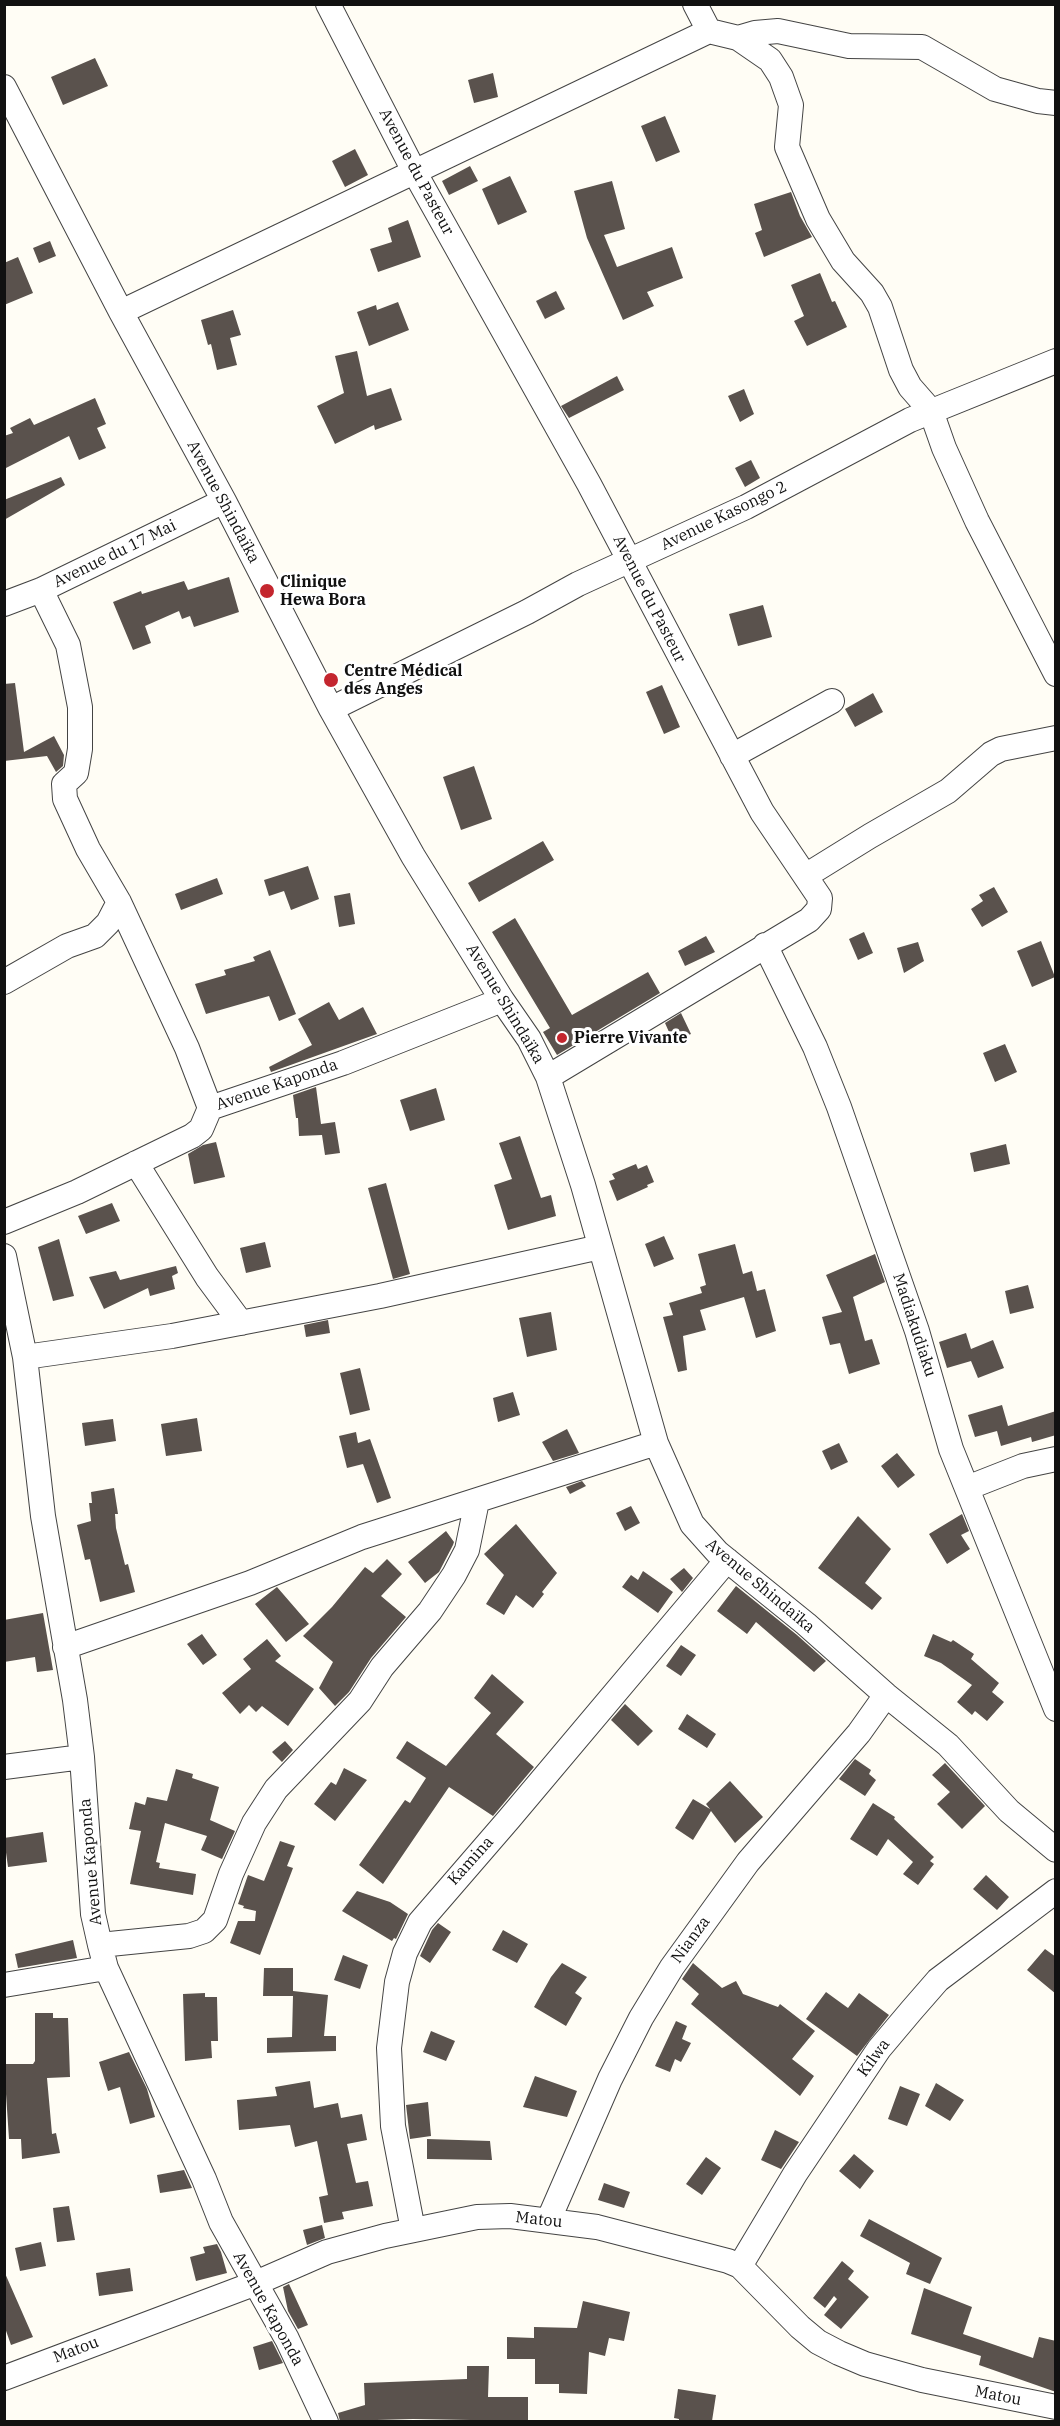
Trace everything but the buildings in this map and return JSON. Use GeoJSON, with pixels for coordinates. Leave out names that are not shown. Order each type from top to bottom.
{"type":"FeatureCollection","features":[{"type":"Feature","properties":{"kind":"street","name":"Avenue du Pasteur"},"geometry":{"type":"LineString","coordinates":[[328,4],[415,173],[630,560],[762,812],[807,875],[820,898],[818,912],[809,920],[548,1077]]}},
{"type":"Feature","properties":{"kind":"street"},"geometry":{"type":"LineString","coordinates":[[695,4],[709,31]]}},
{"type":"Feature","properties":{"kind":"street"},"geometry":{"type":"LineString","coordinates":[[121,312],[709,31],[738,38],[770,60],[781,77],[791,105],[787,147],[818,219],[843,261],[872,293],[880,307],[901,370],[910,387],[931,411],[944,448],[977,521],[1056,674]]}},
{"type":"Feature","properties":{"kind":"street"},"geometry":{"type":"LineString","coordinates":[[738,38],[755,33],[778,31],[849,46],[922,47],[995,89],[1038,101],[1056,103]]}},
{"type":"Feature","properties":{"kind":"street","name":"Avenue Shindaïka"},"geometry":{"type":"LineString","coordinates":[[4,87],[121,312],[224,501],[331,709],[413,856],[529,1040],[548,1077],[656,1443],[692,1524],[702,1537],[727,1560],[948,1745],[1009,1811],[1056,1850]]}},
{"type":"Feature","properties":{"kind":"street","name":"Avenue Kasongo 2"},"geometry":{"type":"LineString","coordinates":[[331,709],[527,612],[578,584],[746,507],[931,411],[1056,361]]}},
{"type":"Feature","properties":{"kind":"street","name":"Avenue du 17 Mai"},"geometry":{"type":"LineString","coordinates":[[4,604],[41,590],[224,501]]}},
{"type":"Feature","properties":{"kind":"street"},"geometry":{"type":"LineString","coordinates":[[41,590],[68,645],[80,707],[80,749],[76,772],[64,784],[65,799],[88,849],[119,902],[187,1047],[210,1108]]}},
{"type":"Feature","properties":{"kind":"street"},"geometry":{"type":"LineString","coordinates":[[732,756],[832,701]]}},
{"type":"Feature","properties":{"kind":"street"},"geometry":{"type":"LineString","coordinates":[[807,875],[948,791],[981,760],[991,754],[1001,749],[1056,738]]}},
{"type":"Feature","properties":{"kind":"street"},"geometry":{"type":"LineString","coordinates":[[4,982],[67,946],[94,936],[108,923],[119,902]]}},
{"type":"Feature","properties":{"kind":"street","name":"Madiakudiaku"},"geometry":{"type":"LineString","coordinates":[[765,945],[815,1047],[839,1107],[885,1233],[917,1331],[951,1449],[1056,1709]]}},
{"type":"Feature","properties":{"kind":"street","name":"Avenue Kaponda"},"geometry":{"type":"LineString","coordinates":[[4,1222],[36,1210],[201,1130],[210,1108],[343,1063],[502,1000]]}},
{"type":"Feature","properties":{"kind":"street"},"geometry":{"type":"LineString","coordinates":[[136,1163],[207,1277],[242,1323]]}},
{"type":"Feature","properties":{"kind":"street"},"geometry":{"type":"LineString","coordinates":[[25,1357],[242,1323],[380,1296],[600,1247]]}},
{"type":"Feature","properties":{"kind":"street","name":"Avenue Kaponda"},"geometry":{"type":"LineString","coordinates":[[4,1256],[25,1357],[43,1516],[82,1757],[93,1914],[106,1968],[204,2179],[221,2222],[287,2339],[326,2421]]}},
{"type":"Feature","properties":{"kind":"street"},"geometry":{"type":"LineString","coordinates":[[66,1647],[250,1583],[362,1537],[656,1443]]}},
{"type":"Feature","properties":{"kind":"street"},"geometry":{"type":"LineString","coordinates":[[967,1488],[1023,1466],[1056,1459]]}},
{"type":"Feature","properties":{"kind":"street"},"geometry":{"type":"LineString","coordinates":[[100,1945],[189,1936],[204,1931],[215,1920],[231,1874],[254,1823],[276,1789],[360,1701],[382,1667],[430,1611],[454,1575],[467,1550],[477,1501]]}},
{"type":"Feature","properties":{"kind":"street","name":"Kamina"},"geometry":{"type":"LineString","coordinates":[[413,2230],[393,2126],[390,2048],[397,1982],[405,1953],[420,1922],[509,1820],[727,1560]]}},
{"type":"Feature","properties":{"kind":"street","name":"Nianza"},"geometry":{"type":"LineString","coordinates":[[549,2219],[610,2079],[641,2018],[672,1967],[747,1862],[859,1733],[886,1695]]}},
{"type":"Feature","properties":{"kind":"street"},"geometry":{"type":"LineString","coordinates":[[4,1767],[82,1757]]}},
{"type":"Feature","properties":{"kind":"street","name":"Kilwa"},"geometry":{"type":"LineString","coordinates":[[740,2266],[808,2154],[879,2049],[911,2011],[938,1980],[1056,1891]]}},
{"type":"Feature","properties":{"kind":"street"},"geometry":{"type":"LineString","coordinates":[[4,1985],[106,1968]]}},
{"type":"Feature","properties":{"kind":"street","name":"Matou"},"geometry":{"type":"LineString","coordinates":[[4,2378],[256,2283],[327,2252],[413,2230],[477,2217],[510,2216],[549,2219],[597,2227],[664,2243],[740,2266],[800,2327],[818,2342],[839,2353],[865,2364],[922,2380],[1049,2411]]}},
{"type":"Feature","properties":{"kind":"place","name":"Clinique Hewa Bora"},"geometry":{"type":"Point","coordinates":[267,591]}},
{"type":"Feature","properties":{"kind":"place","name":"Centre Médical des Anges"},"geometry":{"type":"Point","coordinates":[331,680]}},
{"type":"Feature","properties":{"kind":"place","name":"Pierre Vivante"},"geometry":{"type":"Point","coordinates":[562,1038]}}]}
